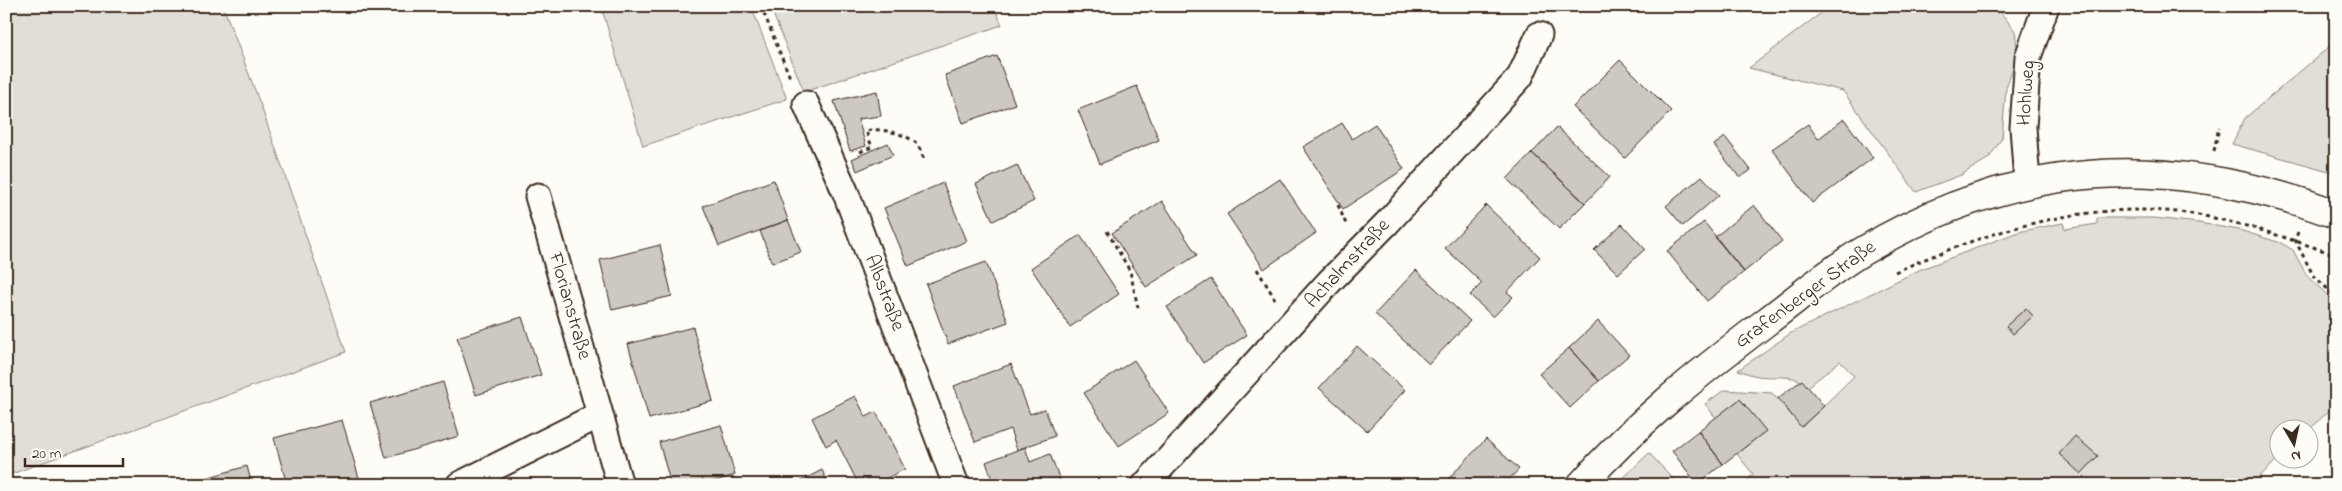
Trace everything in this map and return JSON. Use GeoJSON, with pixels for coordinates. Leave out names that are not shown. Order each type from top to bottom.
{"type":"FeatureCollection","features":[{"type":"Feature","properties":{"kind":"street","name":"Hohlweg"},"geometry":{"type":"LineString","coordinates":[[2028,182],[2023,127],[2028,57],[2046,6]]}},
{"type":"Feature","properties":{"kind":"street","name":"Achalmstraße"},"geometry":{"type":"LineString","coordinates":[[1145,485],[1329,282],[1387,222],[1520,77],[1539,35]]}},
{"type":"Feature","properties":{"kind":"street","name":"Albstraße"},"geometry":{"type":"LineString","coordinates":[[806,104],[851,206],[956,485]]}},
{"type":"Feature","properties":{"kind":"street","name":"Grafenberger Straße"},"geometry":{"type":"LineString","coordinates":[[1581,485],[1639,426],[1707,366],[1844,264],[1919,221],[1982,195],[2028,182],[2116,172],[2169,174],[2253,187],[2336,214]]}},
{"type":"Feature","properties":{"kind":"street","name":"Florianstraße"},"geometry":{"type":"LineString","coordinates":[[538,196],[620,485]]}},
{"type":"Feature","properties":{"kind":"street"},"geometry":{"type":"LineString","coordinates":[[459,485],[599,415]]}},
{"type":"Feature","properties":{"kind":"path"},"geometry":{"type":"LineString","coordinates":[[761,6],[798,97],[806,104]]}},
{"type":"Feature","properties":{"kind":"path"},"geometry":{"type":"LineString","coordinates":[[854,154],[872,147],[866,131],[872,129],[890,131],[917,144],[924,160]]}},
{"type":"Feature","properties":{"kind":"path"},"geometry":{"type":"LineString","coordinates":[[1886,275],[1984,237],[2036,222],[2083,212],[2145,211],[2203,216],[2248,226],[2336,255]]}},
{"type":"Feature","properties":{"kind":"path"},"geometry":{"type":"LineString","coordinates":[[1107,231],[1130,271],[1138,308]]}},
{"type":"Feature","properties":{"kind":"path"},"geometry":{"type":"LineString","coordinates":[[2295,240],[2313,275],[2336,297]]}},
{"type":"Feature","properties":{"kind":"shaded area"},"geometry":{"type":"Polygon","coordinates":[[[6,6],[223,6],[261,106],[346,352],[6,476],[6,6]]]}},
{"type":"Feature","properties":{"kind":"shaded area"},"geometry":{"type":"Polygon","coordinates":[[[601,6],[751,6],[787,99],[643,146],[601,6]]]}},
{"type":"Feature","properties":{"kind":"shaded area"},"geometry":{"type":"Polygon","coordinates":[[[770,6],[994,6],[1002,25],[804,92],[770,6]]]}},
{"type":"Feature","properties":{"kind":"shaded area"},"geometry":{"type":"Polygon","coordinates":[[[1830,6],[1996,6],[2015,31],[2018,53],[2006,88],[2002,138],[1989,158],[1961,175],[1916,192],[1843,91],[1749,68],[1830,6]]]}},
{"type":"Feature","properties":{"kind":"shaded area"},"geometry":{"type":"Polygon","coordinates":[[[2336,41],[2336,173],[2232,144],[2245,118],[2336,41]]]}},
{"type":"Feature","properties":{"kind":"shaded area"},"geometry":{"type":"Polygon","coordinates":[[[2097,218],[2154,218],[2239,230],[2281,243],[2293,250],[2307,276],[2336,303],[2336,404],[2320,419],[2270,418],[2270,467],[2251,485],[1744,485],[1753,474],[1737,454],[1765,431],[1740,399],[1716,418],[1705,404],[1724,390],[1772,393],[1802,427],[1854,376],[1840,361],[1808,387],[1797,379],[1758,376],[1738,370],[1791,333],[1919,270],[2018,232],[2063,223],[2065,229],[2097,224],[2097,218]]]}},
{"type":"Feature","properties":{"kind":"shaded area"},"geometry":{"type":"Polygon","coordinates":[[[1649,453],[1679,485],[1616,485],[1649,453]]]}},
{"type":"Feature","properties":{"kind":"building"},"geometry":{"type":"Polygon","coordinates":[[[997,56],[1015,104],[963,123],[945,75],[997,56]]]}},
{"type":"Feature","properties":{"kind":"building"},"geometry":{"type":"Polygon","coordinates":[[[1620,60],[1671,111],[1625,158],[1573,107],[1620,60]]]}},
{"type":"Feature","properties":{"kind":"building"},"geometry":{"type":"Polygon","coordinates":[[[1137,86],[1159,140],[1100,164],[1078,110],[1137,86]]]}},
{"type":"Feature","properties":{"kind":"building"},"geometry":{"type":"Polygon","coordinates":[[[877,91],[881,116],[858,119],[866,146],[850,151],[834,101],[877,91]]]}},
{"type":"Feature","properties":{"kind":"building"},"geometry":{"type":"Polygon","coordinates":[[[1844,119],[1873,158],[1812,203],[1772,149],[1808,124],[1818,139],[1844,119]]]}},
{"type":"Feature","properties":{"kind":"building"},"geometry":{"type":"Polygon","coordinates":[[[1342,123],[1352,139],[1375,124],[1404,169],[1343,209],[1303,147],[1342,123]]]}},
{"type":"Feature","properties":{"kind":"building"},"geometry":{"type":"Polygon","coordinates":[[[1557,127],[1610,177],[1585,203],[1532,153],[1557,127]]]}},
{"type":"Feature","properties":{"kind":"building"},"geometry":{"type":"Polygon","coordinates":[[[1725,137],[1751,170],[1740,178],[1714,145],[1725,137]]]}},
{"type":"Feature","properties":{"kind":"building"},"geometry":{"type":"Polygon","coordinates":[[[888,143],[893,155],[857,171],[852,159],[888,143]]]}},
{"type":"Feature","properties":{"kind":"building"},"geometry":{"type":"Polygon","coordinates":[[[1532,153],[1585,203],[1559,229],[1507,179],[1532,153]]]}},
{"type":"Feature","properties":{"kind":"building"},"geometry":{"type":"Polygon","coordinates":[[[1017,165],[1034,201],[993,221],[976,184],[1017,165]]]}},
{"type":"Feature","properties":{"kind":"building"},"geometry":{"type":"Polygon","coordinates":[[[1702,176],[1719,195],[1683,226],[1666,206],[1702,176]]]}},
{"type":"Feature","properties":{"kind":"building"},"geometry":{"type":"Polygon","coordinates":[[[1280,179],[1316,233],[1264,269],[1227,214],[1280,179]]]}},
{"type":"Feature","properties":{"kind":"building"},"geometry":{"type":"Polygon","coordinates":[[[774,180],[788,220],[719,246],[703,206],[774,180]]]}},
{"type":"Feature","properties":{"kind":"building"},"geometry":{"type":"Polygon","coordinates":[[[943,183],[967,241],[908,266],[884,208],[943,183]]]}},
{"type":"Feature","properties":{"kind":"building"},"geometry":{"type":"Polygon","coordinates":[[[1162,201],[1197,255],[1146,287],[1112,233],[1162,201]]]}},
{"type":"Feature","properties":{"kind":"building"},"geometry":{"type":"Polygon","coordinates":[[[1486,205],[1540,257],[1507,292],[1513,297],[1493,317],[1470,295],[1482,283],[1445,248],[1486,205]]]}},
{"type":"Feature","properties":{"kind":"building"},"geometry":{"type":"Polygon","coordinates":[[[1754,205],[1782,241],[1744,272],[1715,237],[1754,205]]]}},
{"type":"Feature","properties":{"kind":"building"},"geometry":{"type":"Polygon","coordinates":[[[788,220],[801,252],[772,263],[760,231],[788,220]]]}},
{"type":"Feature","properties":{"kind":"building"},"geometry":{"type":"Polygon","coordinates":[[[1704,222],[1744,272],[1707,301],[1667,251],[1704,222]]]}},
{"type":"Feature","properties":{"kind":"building"},"geometry":{"type":"Polygon","coordinates":[[[1622,224],[1645,249],[1618,274],[1594,250],[1622,224]]]}},
{"type":"Feature","properties":{"kind":"building"},"geometry":{"type":"Polygon","coordinates":[[[1080,235],[1119,294],[1070,327],[1031,268],[1080,235]]]}},
{"type":"Feature","properties":{"kind":"building"},"geometry":{"type":"Polygon","coordinates":[[[660,245],[672,296],[612,310],[600,260],[660,245]]]}},
{"type":"Feature","properties":{"kind":"building"},"geometry":{"type":"Polygon","coordinates":[[[986,262],[1008,322],[948,344],[926,284],[986,262]]]}},
{"type":"Feature","properties":{"kind":"building"},"geometry":{"type":"Polygon","coordinates":[[[1416,270],[1470,321],[1429,364],[1375,314],[1416,270]]]}},
{"type":"Feature","properties":{"kind":"building"},"geometry":{"type":"Polygon","coordinates":[[[1211,279],[1247,335],[1203,363],[1167,307],[1211,279]]]}},
{"type":"Feature","properties":{"kind":"building"},"geometry":{"type":"Polygon","coordinates":[[[2026,308],[2033,316],[2013,334],[2006,326],[2026,308]]]}},
{"type":"Feature","properties":{"kind":"building"},"geometry":{"type":"Polygon","coordinates":[[[522,317],[541,375],[476,395],[457,337],[522,317]]]}},
{"type":"Feature","properties":{"kind":"building"},"geometry":{"type":"Polygon","coordinates":[[[1598,321],[1629,355],[1599,381],[1569,348],[1598,321]]]}},
{"type":"Feature","properties":{"kind":"building"},"geometry":{"type":"Polygon","coordinates":[[[693,327],[713,401],[649,419],[628,344],[693,327]]]}},
{"type":"Feature","properties":{"kind":"building"},"geometry":{"type":"Polygon","coordinates":[[[1357,346],[1405,390],[1367,431],[1319,388],[1357,346]]]}},
{"type":"Feature","properties":{"kind":"building"},"geometry":{"type":"Polygon","coordinates":[[[1569,348],[1599,381],[1570,408],[1539,374],[1569,348]]]}},
{"type":"Feature","properties":{"kind":"building"},"geometry":{"type":"Polygon","coordinates":[[[1134,360],[1169,413],[1119,446],[1084,393],[1134,360]]]}},
{"type":"Feature","properties":{"kind":"building"},"geometry":{"type":"Polygon","coordinates":[[[1011,364],[1030,414],[1045,409],[1055,436],[1017,450],[1010,429],[975,442],[954,386],[1011,364]]]}},
{"type":"Feature","properties":{"kind":"building"},"geometry":{"type":"Polygon","coordinates":[[[1802,380],[1824,406],[1801,427],[1778,398],[1802,380]]]}},
{"type":"Feature","properties":{"kind":"building"},"geometry":{"type":"Polygon","coordinates":[[[443,382],[459,436],[386,458],[370,403],[443,382]]]}},
{"type":"Feature","properties":{"kind":"building"},"geometry":{"type":"Polygon","coordinates":[[[855,396],[866,417],[876,412],[905,469],[873,485],[859,485],[836,440],[826,446],[812,418],[855,396]]]}},
{"type":"Feature","properties":{"kind":"building"},"geometry":{"type":"Polygon","coordinates":[[[1740,399],[1766,431],[1723,464],[1698,431],[1740,399]]]}},
{"type":"Feature","properties":{"kind":"building"},"geometry":{"type":"Polygon","coordinates":[[[342,420],[359,478],[333,485],[287,485],[274,438],[342,420]]]}},
{"type":"Feature","properties":{"kind":"building"},"geometry":{"type":"Polygon","coordinates":[[[721,425],[735,475],[702,485],[671,485],[659,442],[721,425]]]}},
{"type":"Feature","properties":{"kind":"building"},"geometry":{"type":"Polygon","coordinates":[[[1698,431],[1723,464],[1697,484],[1672,451],[1698,431]]]}},
{"type":"Feature","properties":{"kind":"building"},"geometry":{"type":"Polygon","coordinates":[[[2075,436],[2098,456],[2081,474],[2059,454],[2075,436]]]}},
{"type":"Feature","properties":{"kind":"building"},"geometry":{"type":"Polygon","coordinates":[[[1486,439],[1519,469],[1504,485],[1453,485],[1447,480],[1486,439]]]}},
{"type":"Feature","properties":{"kind":"building"},"geometry":{"type":"Polygon","coordinates":[[[1025,447],[1030,462],[1050,454],[1062,485],[994,485],[986,462],[1025,447]]]}},
{"type":"Feature","properties":{"kind":"building"},"geometry":{"type":"Polygon","coordinates":[[[247,466],[252,485],[182,485],[247,466]]]}},
{"type":"Feature","properties":{"kind":"building"},"geometry":{"type":"Polygon","coordinates":[[[822,470],[829,485],[798,485],[797,483],[822,470]]]}}]}
